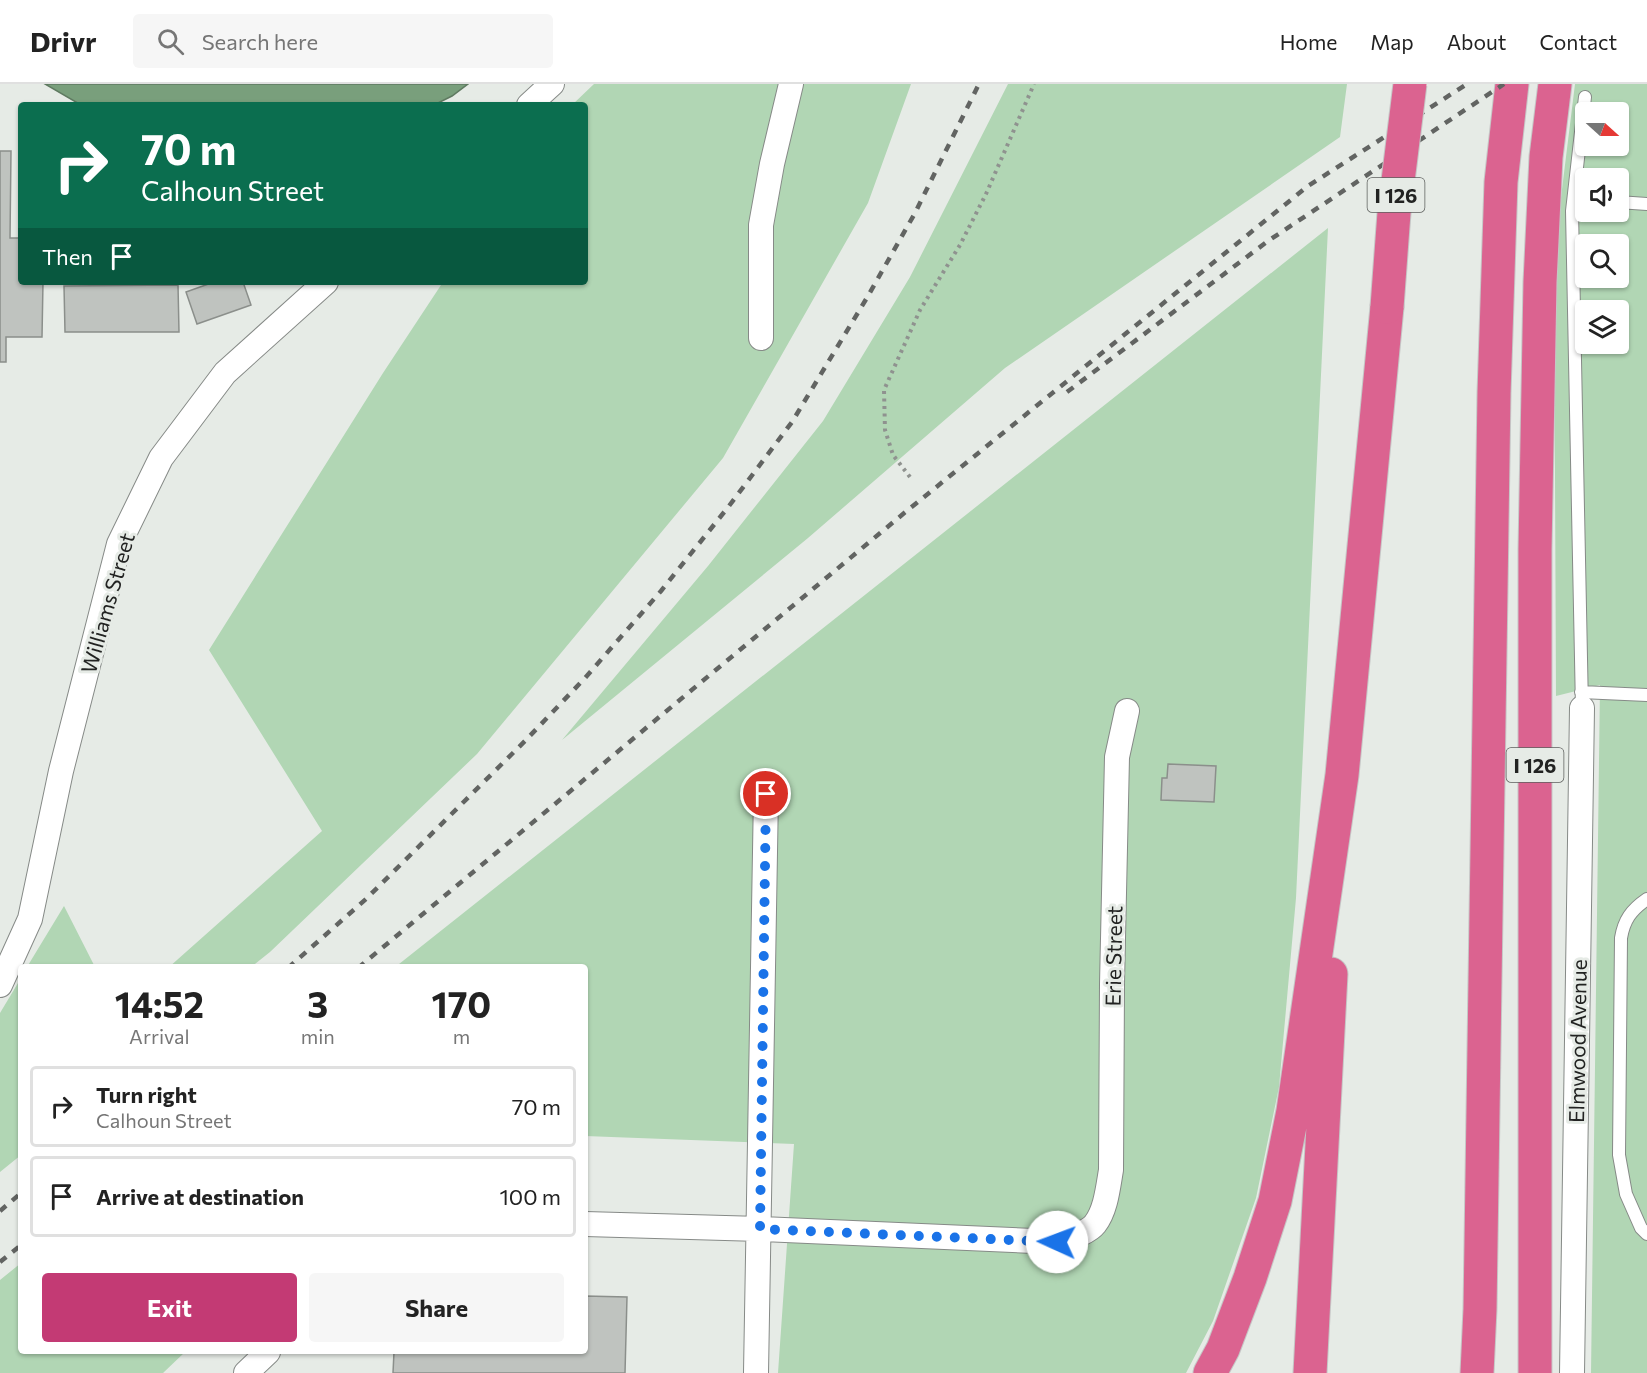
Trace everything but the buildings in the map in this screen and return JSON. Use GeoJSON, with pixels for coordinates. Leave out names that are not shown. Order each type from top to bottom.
{"type":"FeatureCollection","features":[{"type":"Feature","properties":{"kind":"highway","name":"I 126"},"geometry":{"type":"LineString","coordinates":[[1310,1373],[1342,775],[1394,213],[1410,84]]}},
{"type":"Feature","properties":{"kind":"highway"},"geometry":{"type":"LineString","coordinates":[[1477,1373],[1481,1285],[1494,393],[1501,182],[1512,84]]}},
{"type":"Feature","properties":{"kind":"highway","name":"I 126"},"geometry":{"type":"LineString","coordinates":[[1535,1373],[1535,549],[1540,282],[1546,157],[1555,84]]}},
{"type":"Feature","properties":{"kind":"highway"},"geometry":{"type":"LineString","coordinates":[[1210,1373],[1223,1349],[1251,1278],[1275,1202],[1293,1111],[1342,775]]}},
{"type":"Feature","properties":{"kind":"street"},"geometry":{"type":"LineString","coordinates":[[532,102],[552,84]]}},
{"type":"Feature","properties":{"kind":"street"},"geometry":{"type":"LineString","coordinates":[[761,338],[761,225],[772,164],[791,84]]}},
{"type":"Feature","properties":{"kind":"street","name":"Williams Street"},"geometry":{"type":"LineString","coordinates":[[0,985],[30,919],[61,771],[119,544],[160,458],[225,373],[323,285]]}},
{"type":"Feature","properties":{"kind":"street","name":"Elmwood Avenue"},"geometry":{"type":"LineString","coordinates":[[1572,1373],[1581,700]]}},
{"type":"Feature","properties":{"kind":"street","name":"Erie Street"},"geometry":{"type":"LineString","coordinates":[[760,1229],[1057,1242],[1076,1236],[1095,1225],[1106,1201],[1111,1170],[1117,757],[1127,711]]}},
{"type":"Feature","properties":{"kind":"street"},"geometry":{"type":"LineString","coordinates":[[756,1373],[766,794]]}},
{"type":"Feature","properties":{"kind":"street"},"geometry":{"type":"LineString","coordinates":[[588,1224],[760,1229]]}},
{"type":"Feature","properties":{"kind":"street"},"geometry":{"type":"LineString","coordinates":[[246,1373],[266,1354]]}},
{"type":"Feature","properties":{"kind":"lane"},"geometry":{"type":"LineString","coordinates":[[1581,168],[1586,97]]}},
{"type":"Feature","properties":{"kind":"lane"},"geometry":{"type":"LineString","coordinates":[[1629,203],[1647,204]]}},
{"type":"Feature","properties":{"kind":"lane"},"geometry":{"type":"LineString","coordinates":[[1579,222],[1581,700],[1647,695]]}},
{"type":"Feature","properties":{"kind":"lane"},"geometry":{"type":"LineString","coordinates":[[1647,899],[1634,909],[1624,922],[1621,938],[1618,1155],[1626,1194],[1641,1228],[1647,1234]]}},
{"type":"Feature","properties":{"kind":"path"},"geometry":{"type":"LineString","coordinates":[[910,477],[893,455],[885,430],[884,390],[920,310],[960,245],[986,194],[1034,84]]}},
{"type":"Feature","properties":{"kind":"shaded area"},"geometry":{"type":"Polygon","coordinates":[[[45,84],[468,84],[440,102],[76,102],[45,84]]]}},
{"type":"Feature","properties":{"kind":"shaded area"},"geometry":{"type":"Polygon","coordinates":[[[594,84],[911,84],[868,203],[723,458],[477,754],[255,964],[172,964],[322,831],[209,650],[441,285],[588,285],[588,102],[575,102],[594,84]]]}},
{"type":"Feature","properties":{"kind":"shaded area"},"geometry":{"type":"Polygon","coordinates":[[[1008,84],[1347,84],[1340,137],[1005,368],[808,538],[562,740],[708,566],[823,421],[910,277],[1008,84]]]}},
{"type":"Feature","properties":{"kind":"shaded area"},"geometry":{"type":"Polygon","coordinates":[[[1575,84],[1647,84],[1647,1373],[1591,1373],[1600,685],[1556,696],[1554,254],[1575,84]]]}},
{"type":"Feature","properties":{"kind":"shaded area"},"geometry":{"type":"Polygon","coordinates":[[[1328,228],[1296,898],[1279,1087],[1256,1198],[1213,1321],[1186,1373],[778,1373],[794,1144],[588,1136],[588,964],[399,964],[1328,228]]]}},
{"type":"Feature","properties":{"kind":"shaded area"},"geometry":{"type":"Polygon","coordinates":[[[64,906],[93,964],[29,964],[64,906]]]}},
{"type":"Feature","properties":{"kind":"shaded area"},"geometry":{"type":"Polygon","coordinates":[[[18,983],[18,1157],[0,1172],[0,1013],[18,983]]]}},
{"type":"Feature","properties":{"kind":"shaded area"},"geometry":{"type":"Polygon","coordinates":[[[18,1265],[18,1354],[183,1354],[163,1373],[0,1373],[0,1280],[18,1265]]]}},
{"type":"Feature","properties":{"kind":"railway"},"geometry":{"type":"LineString","coordinates":[[293,964],[366,899],[525,741],[585,678],[661,591],[729,506],[792,422],[868,296],[915,213],[979,84]]}},
{"type":"Feature","properties":{"kind":"railway"},"geometry":{"type":"LineString","coordinates":[[363,964],[903,514],[1308,186],[1467,84]]}},
{"type":"Feature","properties":{"kind":"railway"},"geometry":{"type":"LineString","coordinates":[[1067,392],[1268,241],[1504,84]]}},
{"type":"Feature","properties":{"kind":"railway"},"geometry":{"type":"LineString","coordinates":[[0,1211],[18,1196]]}},
{"type":"Feature","properties":{"kind":"railway"},"geometry":{"type":"LineString","coordinates":[[0,1262],[18,1247]]}},
{"type":"Feature","properties":{"kind":"route"},"geometry":{"type":"LineString","coordinates":[[766,794],[760,1229],[1057,1242]]}}]}
